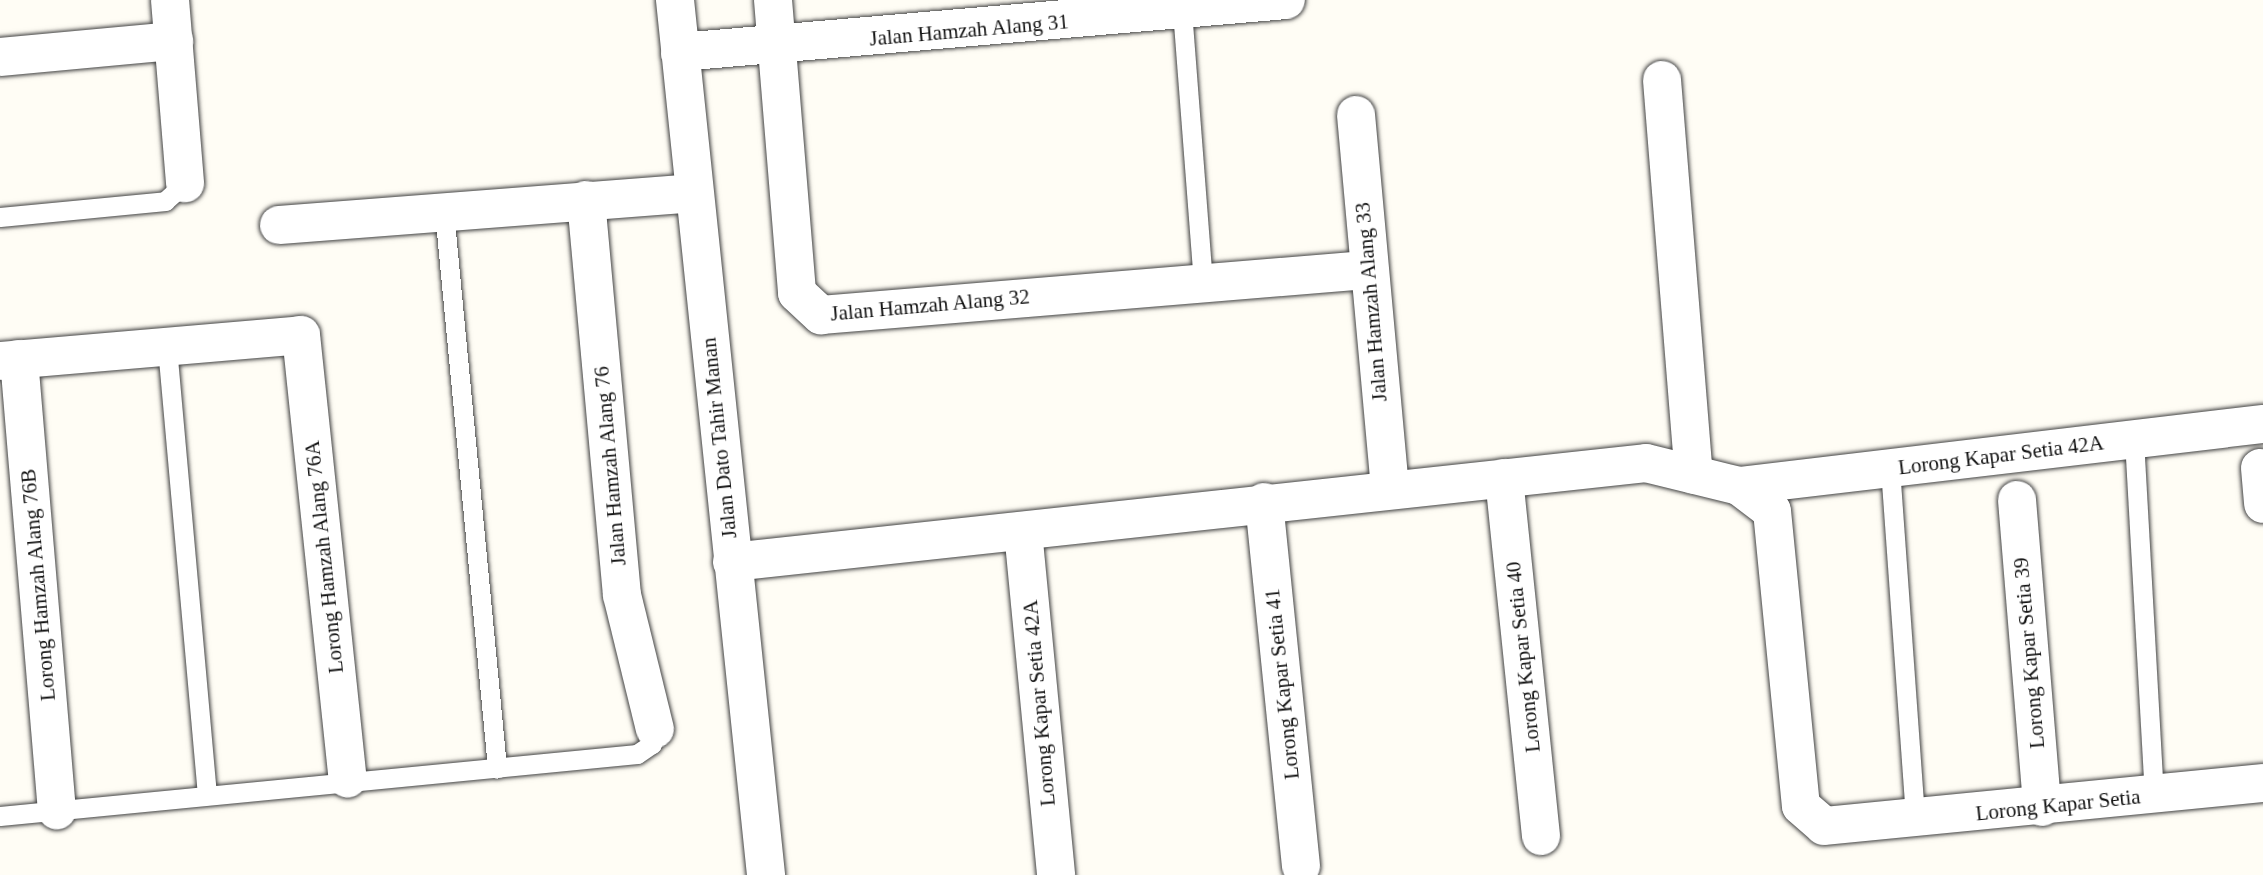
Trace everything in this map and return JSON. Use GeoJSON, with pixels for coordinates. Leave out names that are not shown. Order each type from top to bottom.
{"type":"FeatureCollection","features":[{"type":"Feature","properties":{"kind":"street"},"geometry":{"type":"LineString","coordinates":[[170,0],[185,183]]}},
{"type":"Feature","properties":{"kind":"street","name":"Jalan Dato Tahir Manan"},"geometry":{"type":"LineString","coordinates":[[676,0],[693,193],[766,875]]}},
{"type":"Feature","properties":{"kind":"street","name":"Jalan Hamzah Alang 32"},"geometry":{"type":"LineString","coordinates":[[772,0],[797,293],[821,315],[1366,270]]}},
{"type":"Feature","properties":{"kind":"street","name":"Jalan Hamzah Alang 31"},"geometry":{"type":"LineString","coordinates":[[680,52],[777,48],[1264,1]]}},
{"type":"Feature","properties":{"kind":"street"},"geometry":{"type":"LineString","coordinates":[[0,57],[174,41]]}},
{"type":"Feature","properties":{"kind":"street"},"geometry":{"type":"LineString","coordinates":[[1662,80],[1694,475]]}},
{"type":"Feature","properties":{"kind":"street","name":"Jalan Hamzah Alang 33"},"geometry":{"type":"LineString","coordinates":[[1356,115],[1366,270],[1390,489]]}},
{"type":"Feature","properties":{"kind":"street"},"geometry":{"type":"LineString","coordinates":[[279,225],[693,193]]}},
{"type":"Feature","properties":{"kind":"street","name":"Jalan Hamzah Alang 76"},"geometry":{"type":"LineString","coordinates":[[586,200],[622,595],[655,729]]}},
{"type":"Feature","properties":{"kind":"street","name":"Lorong Hamzah Alang 76A"},"geometry":{"type":"LineString","coordinates":[[167,346],[301,335],[348,779]]}},
{"type":"Feature","properties":{"kind":"street"},"geometry":{"type":"LineString","coordinates":[[10,360],[167,346]]}},
{"type":"Feature","properties":{"kind":"street","name":"Lorong Hamzah Alang 76B"},"geometry":{"type":"LineString","coordinates":[[10,360],[57,810]]}},
{"type":"Feature","properties":{"kind":"street","name":"Lorong Kapar Setia 42A"},"geometry":{"type":"LineString","coordinates":[[1739,486],[2263,424]]}},
{"type":"Feature","properties":{"kind":"street"},"geometry":{"type":"LineString","coordinates":[[732,562],[1264,502],[1646,463],[1739,486]]}},
{"type":"Feature","properties":{"kind":"street","name":"Lorong Kapar Setia 40"},"geometry":{"type":"LineString","coordinates":[[1504,478],[1541,836]]}},
{"type":"Feature","properties":{"kind":"street","name":"Lorong Kapar Setia"},"geometry":{"type":"LineString","coordinates":[[1739,486],[1772,510],[1801,806],[1824,826],[1852,827],[1915,821],[2263,783]]}},
{"type":"Feature","properties":{"kind":"street","name":"Lorong Kapar Setia 39"},"geometry":{"type":"LineString","coordinates":[[2017,500],[2042,807]]}},
{"type":"Feature","properties":{"kind":"street","name":"Lorong Kapar Setia 41"},"geometry":{"type":"LineString","coordinates":[[1264,502],[1301,866]]}},
{"type":"Feature","properties":{"kind":"street","name":"Lorong Kapar Setia 42A"},"geometry":{"type":"LineString","coordinates":[[1023,531],[1056,875]]}},
{"type":"Feature","properties":{"kind":"lane"},"geometry":{"type":"LineString","coordinates":[[1182,10],[1203,282]]}},
{"type":"Feature","properties":{"kind":"lane"},"geometry":{"type":"LineString","coordinates":[[0,217],[164,201],[185,183]]}},
{"type":"Feature","properties":{"kind":"lane"},"geometry":{"type":"LineString","coordinates":[[444,211],[497,768]]}},
{"type":"Feature","properties":{"kind":"lane"},"geometry":{"type":"LineString","coordinates":[[167,346],[206,794]]}},
{"type":"Feature","properties":{"kind":"lane"},"geometry":{"type":"LineString","coordinates":[[2134,439],[2154,794]]}},
{"type":"Feature","properties":{"kind":"lane"},"geometry":{"type":"LineString","coordinates":[[1891,468],[1915,821]]}},
{"type":"Feature","properties":{"kind":"lane"},"geometry":{"type":"LineString","coordinates":[[0,816],[348,779],[637,754],[652,744],[655,729]]}}]}
